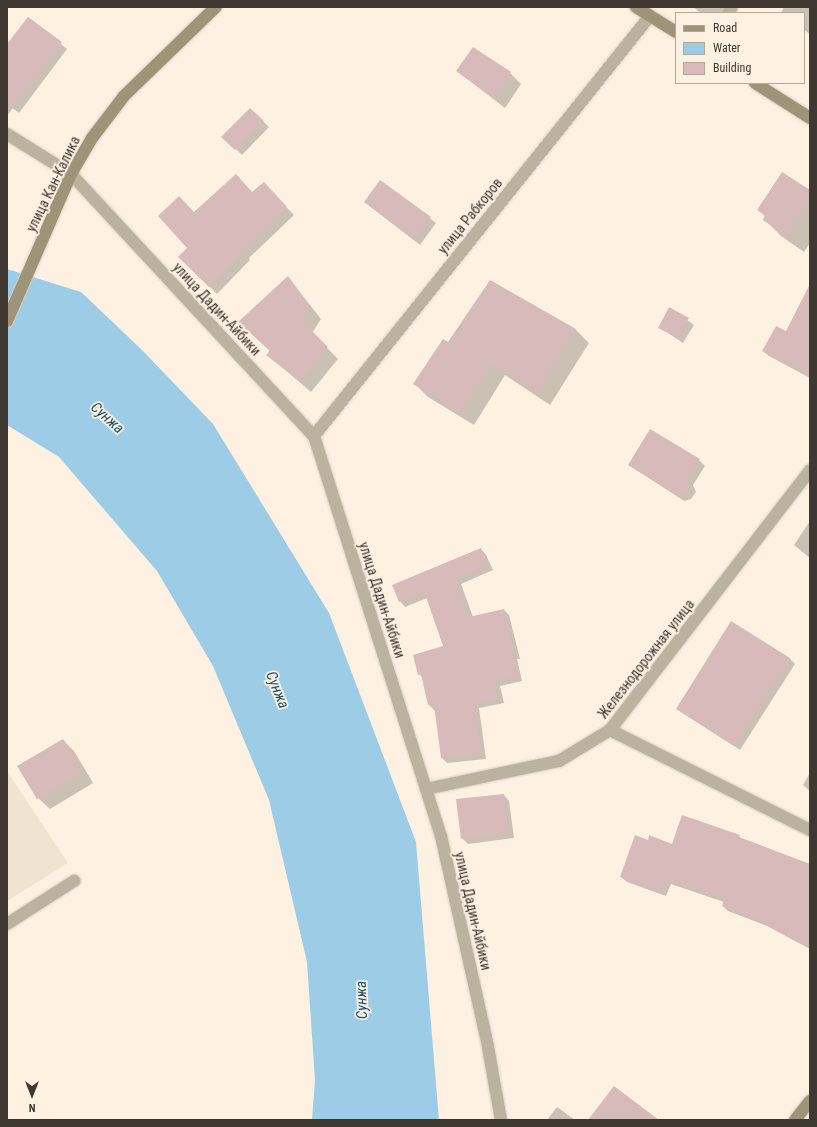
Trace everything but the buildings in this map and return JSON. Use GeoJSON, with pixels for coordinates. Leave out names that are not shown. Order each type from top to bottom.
{"type":"FeatureCollection","features":[{"type":"Feature","properties":{"kind":"street","name":"улица Кан-Калика"},"geometry":{"type":"LineString","coordinates":[[7,321],[71,174],[92,138],[124,96],[216,7]]}},
{"type":"Feature","properties":{"kind":"street"},"geometry":{"type":"LineString","coordinates":[[636,7],[675,31]]}},
{"type":"Feature","properties":{"kind":"street","name":"улица Рабкоров"},"geometry":{"type":"LineString","coordinates":[[314,436],[650,16]]}},
{"type":"Feature","properties":{"kind":"street"},"geometry":{"type":"LineString","coordinates":[[757,84],[810,118]]}},
{"type":"Feature","properties":{"kind":"street","name":"улица Дадин-Айбики"},"geometry":{"type":"LineString","coordinates":[[7,134],[71,174],[314,436],[441,836],[488,1047],[501,1120]]}},
{"type":"Feature","properties":{"kind":"street","name":"Железнодорожная улица"},"geometry":{"type":"LineString","coordinates":[[426,789],[560,761],[610,730],[810,470]]}},
{"type":"Feature","properties":{"kind":"street"},"geometry":{"type":"LineString","coordinates":[[610,730],[810,830]]}},
{"type":"Feature","properties":{"kind":"street"},"geometry":{"type":"LineString","coordinates":[[7,924],[74,881]]}},
{"type":"Feature","properties":{"kind":"street"},"geometry":{"type":"LineString","coordinates":[[795,1120],[810,1101]]}},
{"type":"Feature","properties":{"kind":"shaded area"},"geometry":{"type":"Polygon","coordinates":[[[7,771],[68,863],[7,901],[7,771]]]}},
{"type":"Feature","properties":{"kind":"water","name":"Сунжа"},"geometry":{"type":"Polygon","coordinates":[[[7,269],[81,292],[142,350],[213,424],[329,613],[416,842],[439,1120],[312,1120],[315,1080],[307,962],[269,800],[213,666],[157,571],[59,457],[7,425],[7,269]]]}}]}
